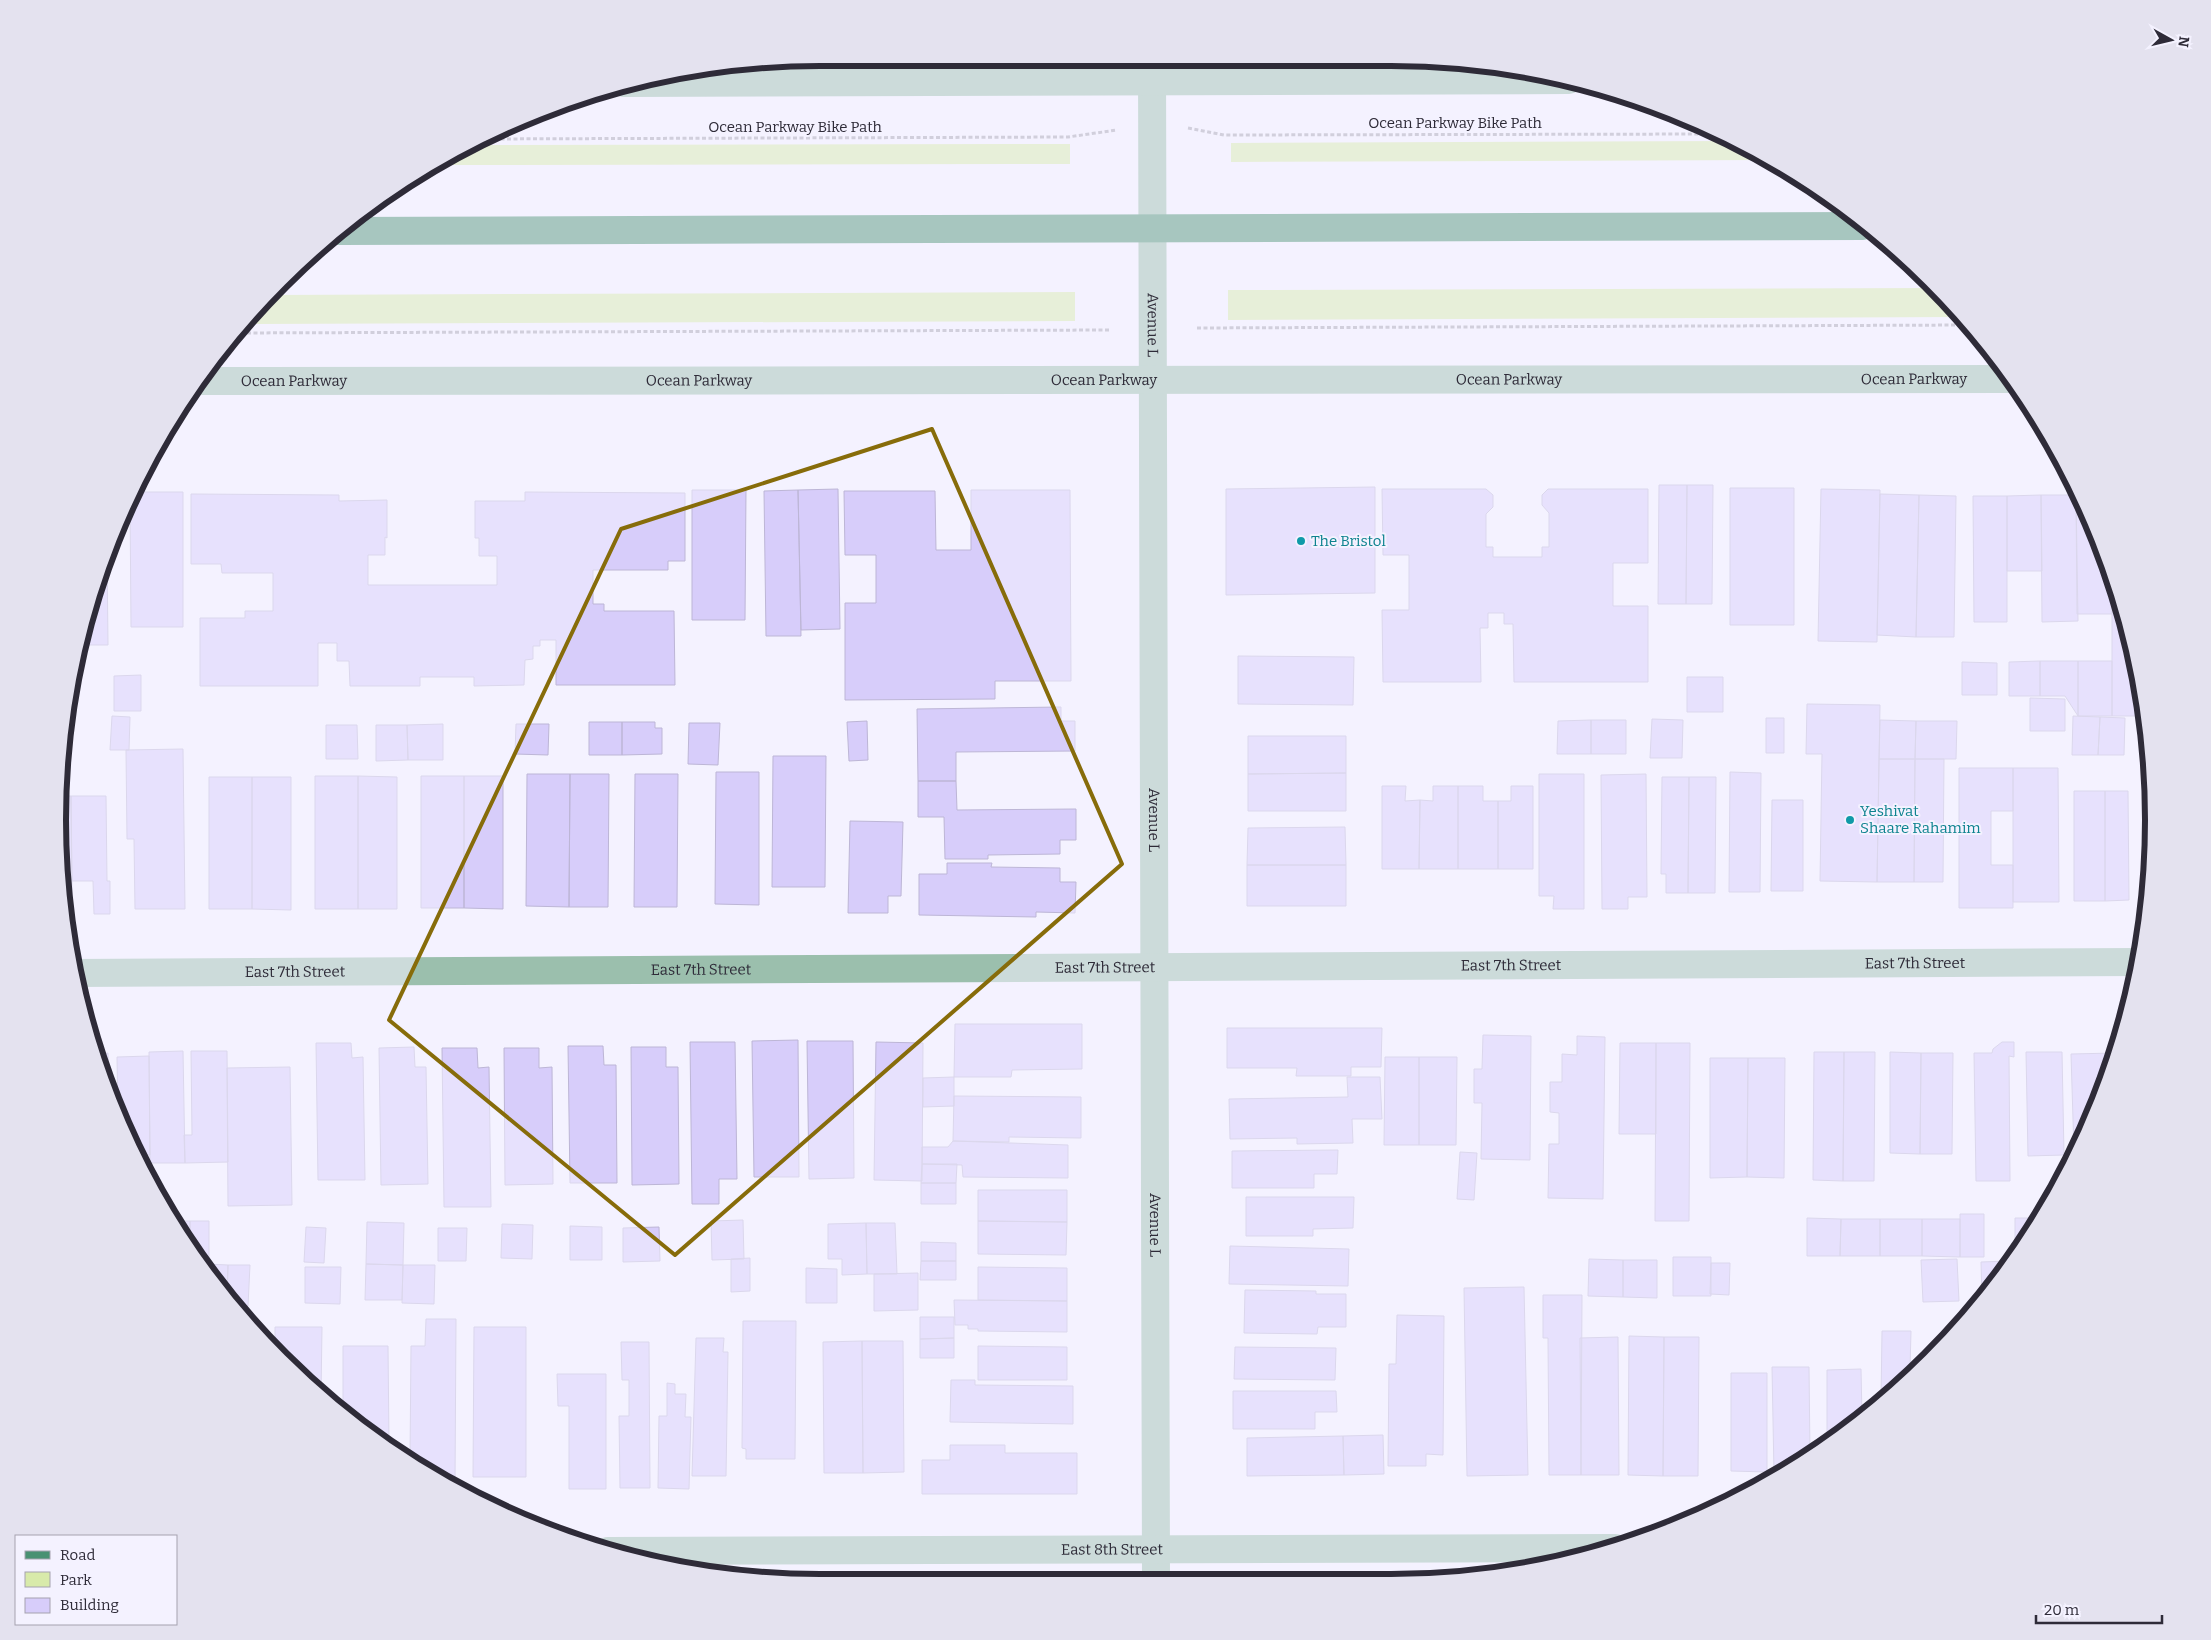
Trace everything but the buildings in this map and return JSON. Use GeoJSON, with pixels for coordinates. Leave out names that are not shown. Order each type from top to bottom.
{"type":"FeatureCollection","features":[{"type":"Feature","properties":{"kind":"main road"},"geometry":{"type":"LineString","coordinates":[[350,231],[1855,226]]}},
{"type":"Feature","properties":{"kind":"street"},"geometry":{"type":"LineString","coordinates":[[669,82],[1152,71],[1526,79]]}},
{"type":"Feature","properties":{"kind":"street","name":"Avenue L"},"geometry":{"type":"LineString","coordinates":[[1152,71],[1156,1574]]}},
{"type":"Feature","properties":{"kind":"street","name":"Ocean Parkway"},"geometry":{"type":"LineString","coordinates":[[208,381],[2002,379]]}},
{"type":"Feature","properties":{"kind":"street","name":"East 7th Street"},"geometry":{"type":"LineString","coordinates":[[82,973],[2131,962]]}},
{"type":"Feature","properties":{"kind":"street","name":"East 8th Street"},"geometry":{"type":"LineString","coordinates":[[642,1552],[1586,1548]]}},
{"type":"Feature","properties":{"kind":"path","name":"Ocean Parkway Bike Path"},"geometry":{"type":"LineString","coordinates":[[1195,128],[1224,136],[1702,134]]}},
{"type":"Feature","properties":{"kind":"path","name":"Ocean Parkway Bike Path"},"geometry":{"type":"LineString","coordinates":[[498,139],[1068,137],[1109,130]]}},
{"type":"Feature","properties":{"kind":"path"},"geometry":{"type":"LineString","coordinates":[[1197,328],[1960,325]]}},
{"type":"Feature","properties":{"kind":"path"},"geometry":{"type":"LineString","coordinates":[[245,333],[1108,330]]}},
{"type":"Feature","properties":{"kind":"highlighted area"},"geometry":{"type":"Polygon","coordinates":[[[932,429],[1122,864],[675,1255],[389,1020],[621,529],[932,429]]]}},
{"type":"Feature","properties":{"kind":"green space"},"geometry":{"type":"Polygon","coordinates":[[[1717,141],[1755,160],[1231,162],[1231,143],[1717,141]]]}},
{"type":"Feature","properties":{"kind":"green space"},"geometry":{"type":"Polygon","coordinates":[[[1070,144],[1070,164],[447,165],[485,145],[1070,144]]]}},
{"type":"Feature","properties":{"kind":"green space"},"geometry":{"type":"Polygon","coordinates":[[[1925,288],[1952,317],[1228,320],[1228,290],[1925,288]]]}},
{"type":"Feature","properties":{"kind":"green space"},"geometry":{"type":"Polygon","coordinates":[[[1075,292],[1075,321],[252,324],[279,295],[1075,292]]]}},
{"type":"Feature","properties":{"kind":"place","name":"The Bristol"},"geometry":{"type":"Point","coordinates":[1301,541]}},
{"type":"Feature","properties":{"kind":"place","name":"Yeshivat Shaare Rahamim"},"geometry":{"type":"Point","coordinates":[1850,820]}}]}
